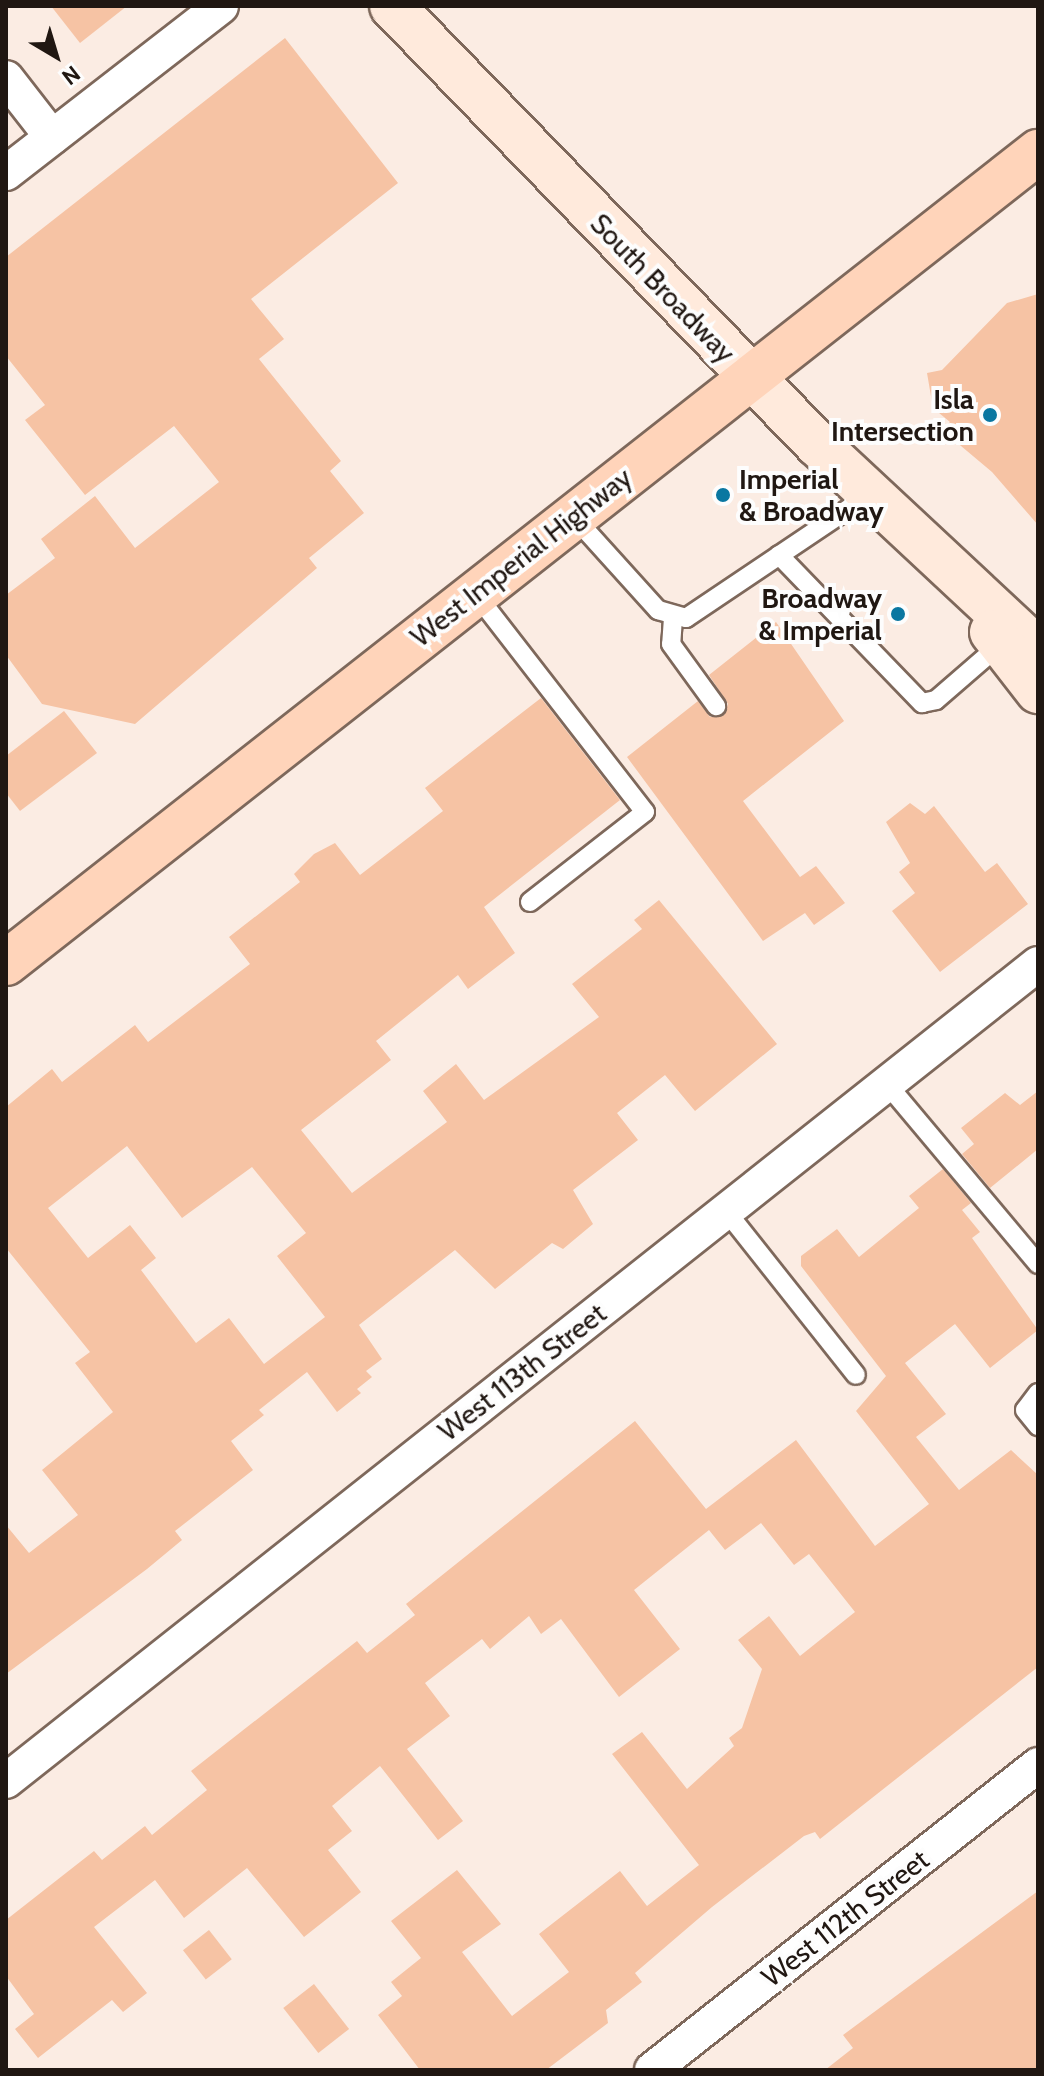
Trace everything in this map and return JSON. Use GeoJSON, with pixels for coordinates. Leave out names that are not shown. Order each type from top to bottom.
{"type":"FeatureCollection","features":[{"type":"Feature","properties":{"kind":"main road","name":"South Broadway"},"geometry":{"type":"LineString","coordinates":[[392,6],[749,376],[1018,641],[1038,691]]}},
{"type":"Feature","properties":{"kind":"main road","name":"West Imperial Highway"},"geometry":{"type":"LineString","coordinates":[[6,963],[749,376],[1038,152]]}},
{"type":"Feature","properties":{"kind":"street"},"geometry":{"type":"LineString","coordinates":[[6,173],[221,6]]}},
{"type":"Feature","properties":{"kind":"street"},"geometry":{"type":"LineString","coordinates":[[6,78],[52,137]]}},
{"type":"Feature","properties":{"kind":"street","name":"West 113th Street"},"geometry":{"type":"LineString","coordinates":[[6,1781],[1038,964]]}},
{"type":"Feature","properties":{"kind":"street","name":"West 112th Street"},"geometry":{"type":"LineString","coordinates":[[652,2070],[1038,1765]]}},
{"type":"Feature","properties":{"kind":"lane"},"geometry":{"type":"LineString","coordinates":[[573,516],[673,618],[686,618],[869,495]]}},
{"type":"Feature","properties":{"kind":"lane"},"geometry":{"type":"LineString","coordinates":[[779,555],[922,703],[936,700],[1018,641]]}},
{"type":"Feature","properties":{"kind":"lane"},"geometry":{"type":"LineString","coordinates":[[475,593],[645,812],[530,902]]}},
{"type":"Feature","properties":{"kind":"lane"},"geometry":{"type":"LineString","coordinates":[[673,618],[671,644],[716,706]]}},
{"type":"Feature","properties":{"kind":"lane"},"geometry":{"type":"LineString","coordinates":[[887,1084],[1038,1264]]}},
{"type":"Feature","properties":{"kind":"lane"},"geometry":{"type":"LineString","coordinates":[[726,1211],[856,1375]]}},
{"type":"Feature","properties":{"kind":"lane"},"geometry":{"type":"LineString","coordinates":[[1038,1393],[1025,1410],[1038,1426]]}},
{"type":"Feature","properties":{"kind":"building"},"geometry":{"type":"Polygon","coordinates":[[[51,6],[127,6],[80,43],[51,6]]]}},
{"type":"Feature","properties":{"kind":"building"},"geometry":{"type":"Polygon","coordinates":[[[285,38],[398,183],[251,299],[284,339],[259,359],[341,461],[330,471],[364,513],[309,558],[317,568],[135,724],[42,704],[6,655],[6,595],[55,558],[41,539],[95,496],[135,548],[219,482],[174,426],[85,495],[25,420],[45,405],[6,356],[6,257],[285,38]]]}},
{"type":"Feature","properties":{"kind":"building","name":"Isla Intersection"},"geometry":{"type":"Polygon","coordinates":[[[1038,294],[1038,525],[992,472],[942,430],[950,422],[933,408],[927,373],[942,370],[1007,303],[1038,294]]]}},
{"type":"Feature","properties":{"kind":"building"},"geometry":{"type":"Polygon","coordinates":[[[776,622],[844,721],[743,801],[800,877],[816,866],[845,903],[814,925],[805,913],[763,941],[627,757],[698,701],[710,717],[724,715],[728,704],[709,675],[776,622]]]}},
{"type":"Feature","properties":{"kind":"building"},"geometry":{"type":"Polygon","coordinates":[[[541,698],[620,800],[484,907],[515,953],[468,989],[458,975],[376,1041],[391,1060],[301,1130],[352,1193],[447,1122],[423,1091],[456,1064],[484,1100],[599,1017],[572,984],[642,929],[634,920],[659,900],[777,1044],[695,1111],[665,1075],[617,1113],[638,1140],[573,1190],[593,1224],[563,1249],[552,1243],[495,1289],[455,1250],[359,1325],[382,1359],[366,1371],[372,1377],[357,1389],[361,1393],[337,1412],[307,1372],[259,1410],[264,1415],[231,1441],[253,1470],[175,1531],[182,1540],[147,1569],[6,1674],[6,1525],[29,1553],[78,1515],[42,1470],[113,1412],[75,1363],[90,1352],[6,1248],[6,1107],[52,1069],[62,1082],[135,1025],[148,1042],[250,964],[229,937],[300,882],[294,874],[314,854],[335,843],[360,875],[443,811],[425,788],[541,698]],[[127,1146],[48,1208],[88,1258],[130,1225],[156,1258],[141,1270],[196,1343],[229,1318],[264,1364],[325,1317],[277,1256],[306,1233],[252,1167],[182,1218],[127,1146]]]}},
{"type":"Feature","properties":{"kind":"building"},"geometry":{"type":"Polygon","coordinates":[[[64,711],[97,753],[20,811],[6,793],[6,756],[64,711]]]}},
{"type":"Feature","properties":{"kind":"building"},"geometry":{"type":"Polygon","coordinates":[[[910,803],[925,814],[934,806],[985,872],[997,863],[1028,904],[940,972],[892,911],[915,893],[899,872],[910,863],[886,822],[910,803]]]}},
{"type":"Feature","properties":{"kind":"building"},"geometry":{"type":"Polygon","coordinates":[[[1038,1091],[1038,1149],[990,1188],[962,1154],[974,1144],[961,1128],[1005,1093],[1020,1105],[1038,1091]]]}},
{"type":"Feature","properties":{"kind":"building"},"geometry":{"type":"Polygon","coordinates":[[[943,1169],[971,1203],[962,1210],[980,1232],[972,1238],[1038,1330],[990,1368],[955,1324],[905,1363],[946,1414],[916,1437],[959,1490],[1011,1450],[1038,1475],[1038,1667],[820,1839],[815,1832],[804,1836],[712,1907],[635,1973],[642,1982],[606,2010],[608,2023],[546,2070],[420,2070],[378,2015],[402,1996],[391,1982],[421,1958],[391,1921],[457,1870],[501,1924],[462,1952],[512,2016],[569,1972],[539,1934],[620,1871],[647,1906],[699,1865],[612,1754],[642,1732],[687,1789],[734,1746],[729,1738],[742,1728],[762,1669],[738,1640],[769,1616],[800,1656],[855,1612],[809,1554],[794,1565],[761,1523],[725,1550],[709,1530],[634,1590],[680,1649],[619,1697],[561,1619],[541,1634],[529,1616],[490,1649],[482,1639],[425,1683],[450,1716],[407,1749],[463,1821],[438,1840],[380,1766],[332,1806],[352,1831],[328,1850],[361,1892],[304,1937],[247,1868],[184,1918],[155,1880],[94,1927],[147,1993],[123,2012],[112,2000],[38,2058],[15,2029],[34,2014],[6,1976],[6,1920],[94,1851],[102,1860],[145,1826],[152,1835],[207,1790],[191,1771],[357,1641],[367,1653],[415,1615],[406,1604],[635,1421],[706,1509],[796,1440],[875,1546],[929,1504],[856,1411],[886,1376],[801,1266],[801,1256],[837,1229],[859,1257],[919,1208],[909,1196],[943,1169]]]}},
{"type":"Feature","properties":{"kind":"building"},"geometry":{"type":"Polygon","coordinates":[[[1038,1891],[1038,2070],[825,2070],[853,2048],[843,2035],[1038,1891]]]}},
{"type":"Feature","properties":{"kind":"building"},"geometry":{"type":"Polygon","coordinates":[[[209,1930],[232,1959],[206,1979],[183,1950],[209,1930]]]}},
{"type":"Feature","properties":{"kind":"building"},"geometry":{"type":"Polygon","coordinates":[[[314,1984],[349,2029],[318,2053],[283,2008],[314,1984]]]}},
{"type":"Feature","properties":{"kind":"place","name":"Isla Intersection"},"geometry":{"type":"Point","coordinates":[990,415]}},
{"type":"Feature","properties":{"kind":"place","name":"Imperial & Broadway"},"geometry":{"type":"Point","coordinates":[723,495]}},
{"type":"Feature","properties":{"kind":"place","name":"Broadway & Imperial"},"geometry":{"type":"Point","coordinates":[898,614]}}]}
